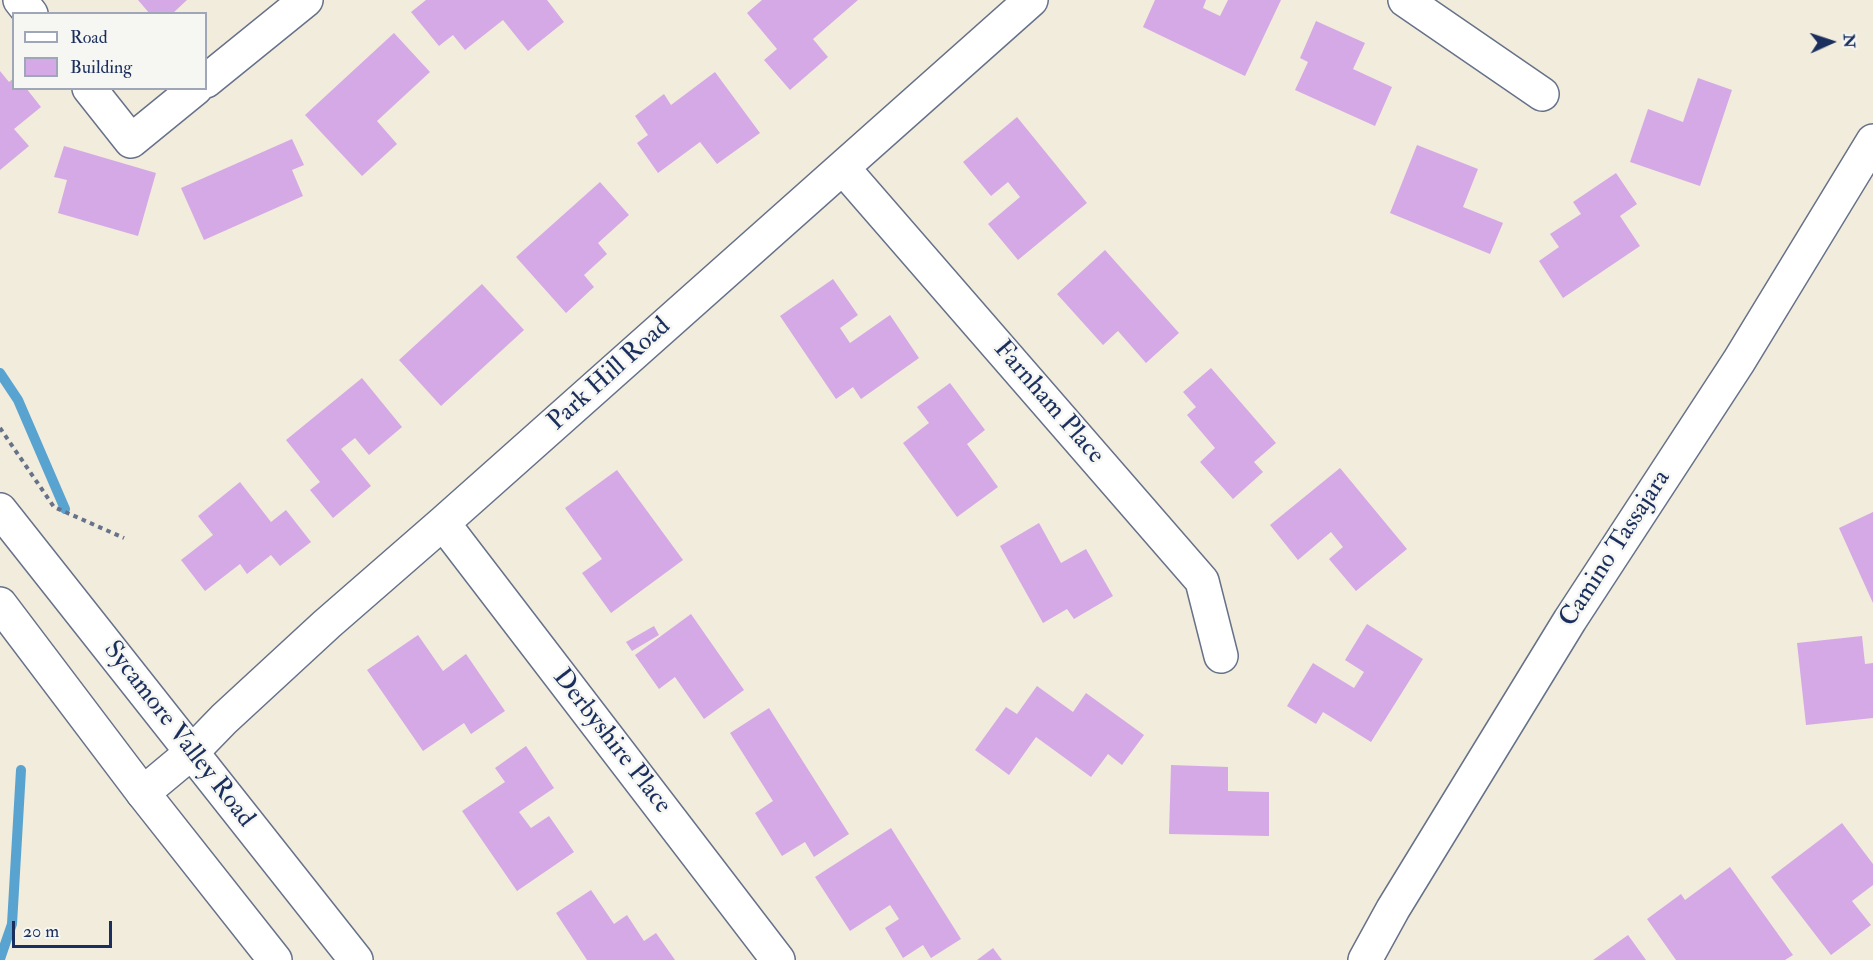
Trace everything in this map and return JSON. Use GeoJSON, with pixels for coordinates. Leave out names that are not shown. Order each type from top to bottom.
{"type":"FeatureCollection","features":[{"type":"Feature","properties":{"kind":"street"},"geometry":{"type":"LineString","coordinates":[[20,0],[29,12]]}},
{"type":"Feature","properties":{"kind":"street"},"geometry":{"type":"LineString","coordinates":[[207,80],[306,0]]}},
{"type":"Feature","properties":{"kind":"street","name":"Park Hill Road"},"geometry":{"type":"LineString","coordinates":[[143,793],[191,753],[224,719],[319,632],[1031,0]]}},
{"type":"Feature","properties":{"kind":"street"},"geometry":{"type":"LineString","coordinates":[[1405,0],[1542,94]]}},
{"type":"Feature","properties":{"kind":"street"},"geometry":{"type":"LineString","coordinates":[[91,90],[131,141],[194,90]]}},
{"type":"Feature","properties":{"kind":"street","name":"Camino Tassajara"},"geometry":{"type":"LineString","coordinates":[[1365,960],[1393,909],[1569,620],[1739,361],[1873,141]]}},
{"type":"Feature","properties":{"kind":"street","name":"Farnham Place"},"geometry":{"type":"LineString","coordinates":[[843,168],[1202,581],[1221,656]]}},
{"type":"Feature","properties":{"kind":"street","name":"Sycamore Valley Road"},"geometry":{"type":"LineString","coordinates":[[0,510],[356,960]]}},
{"type":"Feature","properties":{"kind":"street","name":"Derbyshire Place"},"geometry":{"type":"LineString","coordinates":[[443,523],[778,960]]}},
{"type":"Feature","properties":{"kind":"street"},"geometry":{"type":"LineString","coordinates":[[0,604],[143,793],[275,960]]}},
{"type":"Feature","properties":{"kind":"path"},"geometry":{"type":"LineString","coordinates":[[0,428],[54,507],[124,538]]}},
{"type":"Feature","properties":{"kind":"building"},"geometry":{"type":"Polygon","coordinates":[[[138,0],[187,0],[174,12],[148,12],[138,0]]]}},
{"type":"Feature","properties":{"kind":"building"},"geometry":{"type":"Polygon","coordinates":[[[426,0],[547,0],[564,22],[528,51],[503,20],[465,50],[453,35],[439,46],[411,12],[426,0]]]}},
{"type":"Feature","properties":{"kind":"building"},"geometry":{"type":"Polygon","coordinates":[[[762,0],[858,0],[813,39],[828,57],[790,90],[764,60],[777,49],[747,13],[762,0]]]}},
{"type":"Feature","properties":{"kind":"building"},"geometry":{"type":"Polygon","coordinates":[[[1155,0],[1206,0],[1203,8],[1220,16],[1228,0],[1281,0],[1245,76],[1143,27],[1155,0]]]}},
{"type":"Feature","properties":{"kind":"building"},"geometry":{"type":"Polygon","coordinates":[[[1316,21],[1365,43],[1353,69],[1392,87],[1375,126],[1295,90],[1308,62],[1300,58],[1316,21]]]}},
{"type":"Feature","properties":{"kind":"building"},"geometry":{"type":"Polygon","coordinates":[[[394,33],[430,72],[377,121],[397,144],[362,176],[305,115],[394,33]]]}},
{"type":"Feature","properties":{"kind":"building"},"geometry":{"type":"Polygon","coordinates":[[[0,71],[9,82],[12,80],[12,90],[28,90],[41,107],[14,129],[29,146],[0,170],[0,71]]]}},
{"type":"Feature","properties":{"kind":"building"},"geometry":{"type":"Polygon","coordinates":[[[715,72],[760,133],[717,164],[700,142],[658,173],[637,143],[648,135],[635,116],[664,94],[671,105],[715,72]]]}},
{"type":"Feature","properties":{"kind":"building"},"geometry":{"type":"Polygon","coordinates":[[[1698,78],[1732,90],[1700,186],[1630,162],[1648,109],[1683,122],[1698,78]]]}},
{"type":"Feature","properties":{"kind":"building"},"geometry":{"type":"Polygon","coordinates":[[[1017,117],[1087,203],[1018,260],[988,224],[1020,197],[1008,182],[991,196],[963,162],[1017,117]]]}},
{"type":"Feature","properties":{"kind":"building"},"geometry":{"type":"Polygon","coordinates":[[[292,139],[304,165],[292,170],[303,196],[204,240],[181,188],[292,139]]]}},
{"type":"Feature","properties":{"kind":"building"},"geometry":{"type":"Polygon","coordinates":[[[1417,145],[1478,169],[1463,207],[1503,223],[1490,254],[1390,213],[1417,145]]]}},
{"type":"Feature","properties":{"kind":"building"},"geometry":{"type":"Polygon","coordinates":[[[64,146],[156,173],[138,236],[58,213],[67,180],[54,177],[64,146]]]}},
{"type":"Feature","properties":{"kind":"building"},"geometry":{"type":"Polygon","coordinates":[[[1616,173],[1637,204],[1620,216],[1640,246],[1563,298],[1539,261],[1559,247],[1550,234],[1581,214],[1573,202],[1616,173]]]}},
{"type":"Feature","properties":{"kind":"building"},"geometry":{"type":"Polygon","coordinates":[[[600,182],[629,215],[598,243],[607,254],[584,275],[594,287],[566,313],[516,257],[600,182]]]}},
{"type":"Feature","properties":{"kind":"building"},"geometry":{"type":"Polygon","coordinates":[[[1105,250],[1179,333],[1146,363],[1118,331],[1103,345],[1057,294],[1105,250]]]}},
{"type":"Feature","properties":{"kind":"building"},"geometry":{"type":"Polygon","coordinates":[[[833,279],[858,315],[840,328],[850,343],[890,315],[919,358],[861,399],[853,387],[836,399],[780,316],[833,279]]]}},
{"type":"Feature","properties":{"kind":"building"},"geometry":{"type":"Polygon","coordinates":[[[482,284],[524,330],[441,406],[399,360],[482,284]]]}},
{"type":"Feature","properties":{"kind":"building"},"geometry":{"type":"Polygon","coordinates":[[[1211,368],[1276,443],[1254,462],[1263,472],[1233,499],[1200,462],[1215,448],[1187,415],[1196,407],[1183,392],[1211,368]]]}},
{"type":"Feature","properties":{"kind":"building"},"geometry":{"type":"Polygon","coordinates":[[[362,378],[402,427],[369,455],[355,438],[341,449],[371,486],[333,518],[310,490],[320,482],[286,440],[362,378]]]}},
{"type":"Feature","properties":{"kind":"building"},"geometry":{"type":"Polygon","coordinates":[[[950,383],[985,430],[967,444],[998,487],[957,517],[903,443],[929,423],[917,407],[950,383]]]}},
{"type":"Feature","properties":{"kind":"building"},"geometry":{"type":"Polygon","coordinates":[[[1340,468],[1407,549],[1356,591],[1329,559],[1343,547],[1331,532],[1298,560],[1270,525],[1340,468]]]}},
{"type":"Feature","properties":{"kind":"building"},"geometry":{"type":"Polygon","coordinates":[[[617,470],[683,560],[611,613],[582,573],[602,559],[565,508],[617,470]]]}},
{"type":"Feature","properties":{"kind":"building"},"geometry":{"type":"Polygon","coordinates":[[[240,482],[271,522],[286,510],[311,542],[280,566],[271,555],[247,574],[240,564],[205,591],[181,560],[213,535],[198,516],[240,482]]]}},
{"type":"Feature","properties":{"kind":"building"},"geometry":{"type":"Polygon","coordinates":[[[1873,512],[1873,603],[1839,528],[1873,512]]]}},
{"type":"Feature","properties":{"kind":"building"},"geometry":{"type":"Polygon","coordinates":[[[1039,523],[1061,563],[1086,549],[1113,596],[1074,619],[1067,609],[1043,623],[1000,546],[1039,523]]]}},
{"type":"Feature","properties":{"kind":"building"},"geometry":{"type":"Polygon","coordinates":[[[691,614],[744,690],[704,719],[675,677],[659,689],[635,655],[691,614]]]}},
{"type":"Feature","properties":{"kind":"building"},"geometry":{"type":"Polygon","coordinates":[[[1367,624],[1423,659],[1371,742],[1323,712],[1316,724],[1287,706],[1313,663],[1354,688],[1364,672],[1345,660],[1367,624]]]}},
{"type":"Feature","properties":{"kind":"building"},"geometry":{"type":"Polygon","coordinates":[[[654,626],[659,635],[632,651],[626,642],[654,626]]]}},
{"type":"Feature","properties":{"kind":"building"},"geometry":{"type":"Polygon","coordinates":[[[418,635],[443,671],[466,654],[505,711],[471,734],[464,723],[423,751],[367,670],[418,635]]]}},
{"type":"Feature","properties":{"kind":"building"},"geometry":{"type":"Polygon","coordinates":[[[1862,636],[1865,664],[1873,663],[1873,718],[1806,725],[1797,643],[1862,636]]]}},
{"type":"Feature","properties":{"kind":"building"},"geometry":{"type":"Polygon","coordinates":[[[1037,686],[1073,712],[1086,693],[1144,735],[1122,765],[1108,754],[1091,777],[1036,737],[1009,775],[975,750],[1006,707],[1017,714],[1037,686]]]}},
{"type":"Feature","properties":{"kind":"building"},"geometry":{"type":"Polygon","coordinates":[[[769,708],[849,834],[814,857],[805,842],[782,856],[755,813],[773,801],[730,733],[769,708]]]}},
{"type":"Feature","properties":{"kind":"building"},"geometry":{"type":"Polygon","coordinates":[[[526,746],[554,788],[519,812],[531,828],[549,816],[574,852],[517,891],[462,811],[505,782],[495,768],[526,746]]]}},
{"type":"Feature","properties":{"kind":"building"},"geometry":{"type":"Polygon","coordinates":[[[1171,765],[1228,767],[1228,791],[1269,792],[1269,836],[1169,834],[1171,765]]]}},
{"type":"Feature","properties":{"kind":"building"},"geometry":{"type":"Polygon","coordinates":[[[1842,823],[1873,864],[1873,885],[1852,901],[1871,925],[1831,955],[1771,877],[1842,823]]]}},
{"type":"Feature","properties":{"kind":"building"},"geometry":{"type":"Polygon","coordinates":[[[891,828],[961,939],[931,958],[923,945],[903,958],[885,928],[899,919],[890,905],[850,931],[815,877],[891,828]]]}},
{"type":"Feature","properties":{"kind":"building"},"geometry":{"type":"Polygon","coordinates":[[[1730,867],[1793,955],[1785,960],[1676,960],[1647,919],[1681,894],[1685,900],[1730,867]]]}},
{"type":"Feature","properties":{"kind":"building"},"geometry":{"type":"Polygon","coordinates":[[[591,890],[614,924],[627,915],[644,941],[656,933],[675,960],[587,960],[556,913],[591,890]]]}},
{"type":"Feature","properties":{"kind":"building"},"geometry":{"type":"Polygon","coordinates":[[[1628,935],[1646,960],[1593,960],[1628,935]]]}},
{"type":"Feature","properties":{"kind":"building"},"geometry":{"type":"Polygon","coordinates":[[[993,948],[1002,960],[977,960],[993,948]]]}},
{"type":"Feature","properties":{"kind":"waterway"},"geometry":{"type":"LineString","coordinates":[[0,373],[18,400],[65,509]]}},
{"type":"Feature","properties":{"kind":"waterway"},"geometry":{"type":"LineString","coordinates":[[0,959],[12,924],[21,770]]}}]}
